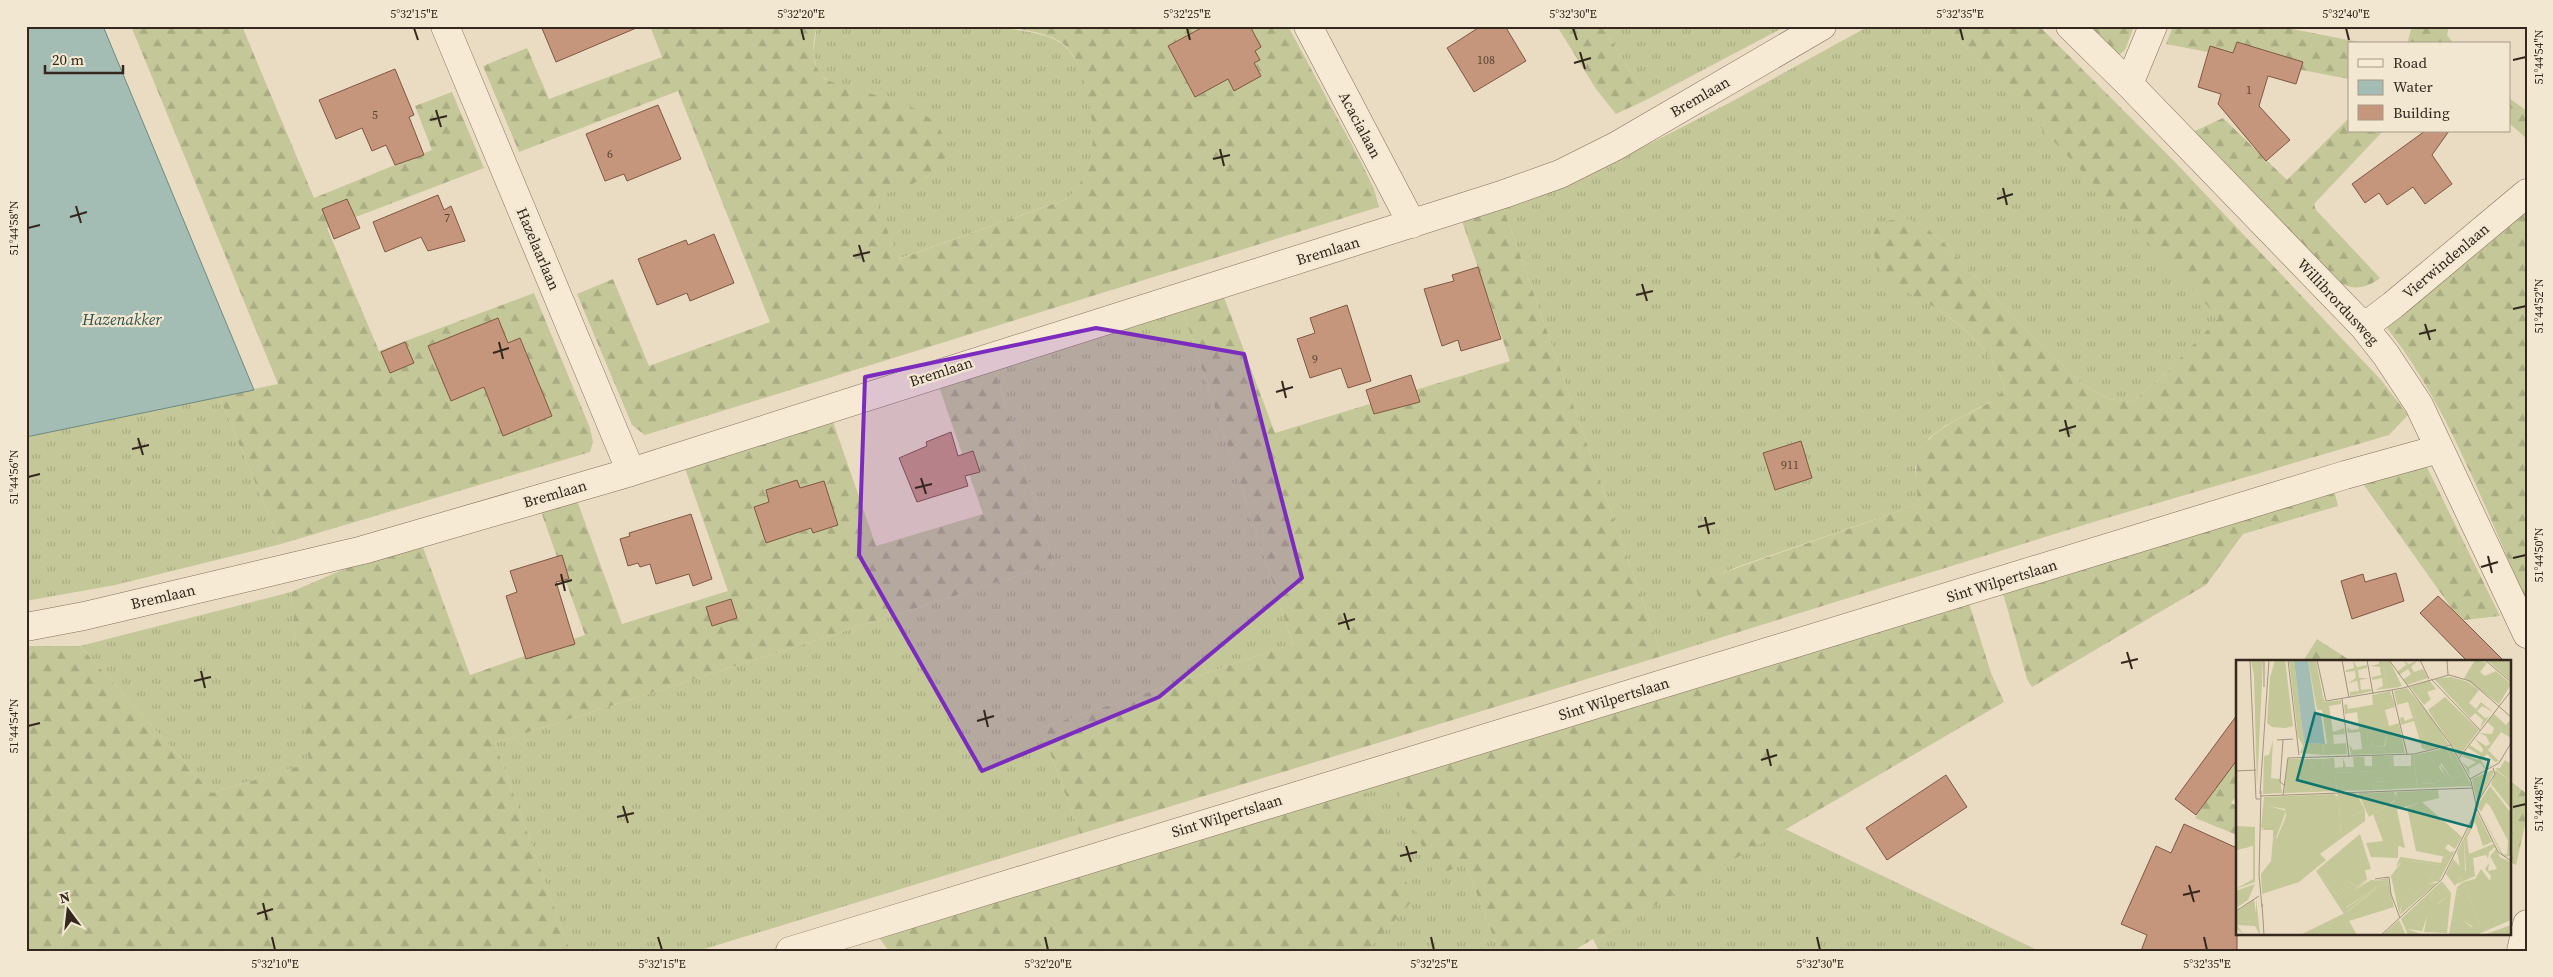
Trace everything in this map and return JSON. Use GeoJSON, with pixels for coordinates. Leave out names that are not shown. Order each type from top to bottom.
{"type":"FeatureCollection","features":[{"type":"Feature","properties":{"kind":"street","name":"Hazelaarlaan"},"geometry":{"type":"LineString","coordinates":[[445,26],[631,472]]}},
{"type":"Feature","properties":{"kind":"street","name":"Acacialaan"},"geometry":{"type":"LineString","coordinates":[[1308,26],[1412,224]]}},
{"type":"Feature","properties":{"kind":"street","name":"Bremlaan"},"geometry":{"type":"LineString","coordinates":[[26,627],[84,616],[363,550],[631,472],[1412,224],[1560,174],[1616,146],[1822,26]]}},
{"type":"Feature","properties":{"kind":"street","name":"Willibrordusweg"},"geometry":{"type":"LineString","coordinates":[[2070,26],[2129,84],[2364,327],[2386,355],[2419,405],[2527,634]]}},
{"type":"Feature","properties":{"kind":"street"},"geometry":{"type":"LineString","coordinates":[[2129,84],[2153,26]]}},
{"type":"Feature","properties":{"kind":"street","name":"Vierwindenlaan"},"geometry":{"type":"LineString","coordinates":[[2364,327],[2393,305],[2527,192]]}},
{"type":"Feature","properties":{"kind":"street","name":"Sint Wilpertslaan"},"geometry":{"type":"LineString","coordinates":[[790,951],[2439,448]]}},
{"type":"Feature","properties":{"kind":"street"},"geometry":{"type":"LineString","coordinates":[[2521,951],[2527,924]]}},
{"type":"Feature","properties":{"kind":"highlighted area"},"geometry":{"type":"Polygon","coordinates":[[[1096,328],[1244,354],[1302,578],[1159,697],[982,771],[859,555],[865,377],[1096,328]]]}},
{"type":"Feature","properties":{"kind":"green space"},"geometry":{"type":"Polygon","coordinates":[[[131,26],[242,26],[314,198],[432,150],[415,106],[452,92],[484,168],[327,228],[379,351],[534,293],[590,428],[593,442],[590,452],[281,544],[219,396],[278,384],[131,26]]]}},
{"type":"Feature","properties":{"kind":"green space"},"geometry":{"type":"Polygon","coordinates":[[[650,26],[817,26],[813,47],[815,61],[820,74],[825,79],[902,103],[931,119],[943,135],[947,148],[944,160],[937,169],[926,177],[913,184],[874,198],[899,259],[1067,199],[1085,175],[1092,148],[1092,120],[1084,84],[1075,58],[1067,47],[1056,39],[1003,26],[1288,26],[1361,162],[1374,189],[1379,207],[645,435],[632,425],[577,294],[613,279],[649,366],[770,322],[678,91],[519,152],[483,66],[527,48],[549,99],[662,57],[650,26]]]}},
{"type":"Feature","properties":{"kind":"green space"},"geometry":{"type":"Polygon","coordinates":[[[817,26],[983,26],[1044,35],[1062,44],[1074,58],[1083,75],[1094,124],[1091,159],[1082,180],[1067,199],[898,259],[874,198],[927,177],[944,138],[932,122],[918,111],[902,103],[833,83],[818,73],[813,53],[817,26]]]}},
{"type":"Feature","properties":{"kind":"green space"},"geometry":{"type":"Polygon","coordinates":[[[1557,26],[1602,26],[1648,99],[1616,114],[1596,89],[1557,26]]]}},
{"type":"Feature","properties":{"kind":"green space"},"geometry":{"type":"Polygon","coordinates":[[[1602,26],[1786,26],[1648,99],[1602,26]]]}},
{"type":"Feature","properties":{"kind":"green space"},"geometry":{"type":"Polygon","coordinates":[[[1869,26],[1946,26],[2220,318],[2163,376],[2132,402],[2109,399],[2083,385],[2025,329],[1943,242],[1919,222],[1875,255],[1881,267],[1892,282],[1956,322],[1986,352],[1994,364],[2005,389],[1997,398],[1945,426],[1929,438],[1915,468],[1919,504],[1737,567],[1695,584],[1713,640],[1662,656],[1502,204],[1575,182],[1731,102],[1869,26]]]}},
{"type":"Feature","properties":{"kind":"green space"},"geometry":{"type":"Polygon","coordinates":[[[1946,26],[2039,26],[2174,161],[2381,380],[2408,415],[2389,435],[2100,520],[1713,640],[1694,583],[1919,504],[1916,470],[1924,447],[1941,429],[1989,403],[2005,389],[1994,364],[1986,352],[1965,330],[1942,312],[1892,284],[1885,277],[1870,242],[1876,228],[1882,222],[1903,218],[1919,222],[1943,242],[2025,329],[2083,385],[2109,399],[2132,402],[2163,376],[2219,318],[1946,26]]]}},
{"type":"Feature","properties":{"kind":"green space"},"geometry":{"type":"Polygon","coordinates":[[[2085,26],[2134,26],[2125,50],[2117,57],[2085,26]]]}},
{"type":"Feature","properties":{"kind":"green space"},"geometry":{"type":"Polygon","coordinates":[[[2173,26],[2277,26],[2359,42],[2348,42],[2348,79],[2166,44],[2173,26]]]}},
{"type":"Feature","properties":{"kind":"green space"},"geometry":{"type":"Polygon","coordinates":[[[2412,26],[2449,26],[2447,35],[2452,42],[2408,42],[2412,26]]]}},
{"type":"Feature","properties":{"kind":"green space"},"geometry":{"type":"Polygon","coordinates":[[[2510,99],[2527,111],[2527,139],[2510,124],[2510,99]]]}},
{"type":"Feature","properties":{"kind":"green space"},"geometry":{"type":"Polygon","coordinates":[[[2223,118],[2287,180],[2348,119],[2348,132],[2382,132],[2314,204],[2316,210],[2380,278],[2371,284],[2361,287],[2341,284],[2193,132],[2223,118]]]}},
{"type":"Feature","properties":{"kind":"green space"},"geometry":{"type":"Polygon","coordinates":[[[1502,204],[1662,656],[1080,834],[1041,728],[1293,644],[1181,305],[1222,292],[1275,433],[1510,361],[1461,218],[1502,204]]]}},
{"type":"Feature","properties":{"kind":"green space"},"geometry":{"type":"Polygon","coordinates":[[[2527,206],[2527,603],[2480,494],[2445,421],[2405,353],[2382,322],[2527,206]]]}},
{"type":"Feature","properties":{"kind":"green space"},"geometry":{"type":"Polygon","coordinates":[[[1181,305],[1293,644],[1041,728],[1080,834],[698,951],[570,951],[495,743],[1054,564],[993,363],[1181,305]]]}},
{"type":"Feature","properties":{"kind":"green space"},"geometry":{"type":"Polygon","coordinates":[[[993,363],[1054,564],[495,743],[570,951],[26,951],[26,646],[80,646],[212,793],[309,763],[291,592],[379,554],[421,542],[470,675],[585,635],[539,506],[575,495],[622,624],[728,591],[682,460],[830,413],[876,546],[983,514],[937,381],[993,363]]]}},
{"type":"Feature","properties":{"kind":"green space"},"geometry":{"type":"Polygon","coordinates":[[[219,396],[281,544],[115,585],[26,601],[26,437],[219,396]]]}},
{"type":"Feature","properties":{"kind":"green space"},"geometry":{"type":"Polygon","coordinates":[[[2423,459],[2500,616],[2464,620],[2450,606],[2359,478],[2423,459]]]}},
{"type":"Feature","properties":{"kind":"green space"},"geometry":{"type":"Polygon","coordinates":[[[2333,486],[2338,506],[2243,534],[2206,585],[2032,687],[2027,679],[2001,586],[2333,486]]]}},
{"type":"Feature","properties":{"kind":"green space"},"geometry":{"type":"Polygon","coordinates":[[[291,592],[310,763],[212,793],[80,646],[291,592]]]}},
{"type":"Feature","properties":{"kind":"green space"},"geometry":{"type":"Polygon","coordinates":[[[1967,597],[1991,673],[2004,702],[1594,941],[1593,939],[1573,951],[1499,951],[1465,864],[1435,876],[1392,776],[1967,597]]]}},
{"type":"Feature","properties":{"kind":"green space"},"geometry":{"type":"Polygon","coordinates":[[[2317,639],[2349,660],[2304,660],[2317,639]]]}},
{"type":"Feature","properties":{"kind":"green space"},"geometry":{"type":"Polygon","coordinates":[[[2236,758],[2236,796],[2231,803],[2236,806],[2236,835],[2195,818],[2236,758]]]}},
{"type":"Feature","properties":{"kind":"green space"},"geometry":{"type":"Polygon","coordinates":[[[1392,776],[1465,864],[1499,951],[1367,951],[1413,899],[1362,785],[1392,776]]]}},
{"type":"Feature","properties":{"kind":"green space"},"geometry":{"type":"Polygon","coordinates":[[[2510,781],[2527,794],[2527,816],[2516,865],[2510,862],[2510,781]]]}},
{"type":"Feature","properties":{"kind":"green space"},"geometry":{"type":"Polygon","coordinates":[[[1362,785],[1414,899],[1367,951],[889,951],[877,935],[1362,785]]]}},
{"type":"Feature","properties":{"kind":"green space"},"geometry":{"type":"Polygon","coordinates":[[[1785,829],[2039,951],[1599,951],[1594,941],[1785,829]]]}},
{"type":"Feature","properties":{"kind":"water","name":"Hazenakker"},"geometry":{"type":"Polygon","coordinates":[[[26,26],[103,26],[254,390],[26,437],[26,26]]]}},
{"type":"Feature","properties":{"kind":"building"},"geometry":{"type":"Polygon","coordinates":[[[541,26],[641,26],[556,62],[541,26]]]}},
{"type":"Feature","properties":{"kind":"building"},"geometry":{"type":"Polygon","coordinates":[[[1205,26],[1250,26],[1261,47],[1255,51],[1260,60],[1254,63],[1261,76],[1234,91],[1228,79],[1195,97],[1168,46],[1205,26]]]}},
{"type":"Feature","properties":{"kind":"building"},"geometry":{"type":"Polygon","coordinates":[[[1481,26],[1505,26],[1526,61],[1474,92],[1447,48],[1481,26]]]}},
{"type":"Feature","properties":{"kind":"building"},"geometry":{"type":"Polygon","coordinates":[[[2237,42],[2303,62],[2296,84],[2268,76],[2259,106],[2290,140],[2266,161],[2218,104],[2221,94],[2198,87],[2210,46],[2233,53],[2237,42]]]}},
{"type":"Feature","properties":{"kind":"building"},"geometry":{"type":"Polygon","coordinates":[[[395,69],[414,115],[409,117],[424,155],[395,165],[386,145],[372,151],[362,128],[336,139],[319,100],[395,69]]]}},
{"type":"Feature","properties":{"kind":"building"},"geometry":{"type":"Polygon","coordinates":[[[658,105],[681,159],[627,181],[624,174],[605,181],[586,134],[658,105]]]}},
{"type":"Feature","properties":{"kind":"building"},"geometry":{"type":"Polygon","coordinates":[[[2424,132],[2448,132],[2432,155],[2452,184],[2425,204],[2413,187],[2387,205],[2379,193],[2365,203],[2352,184],[2424,132]]]}},
{"type":"Feature","properties":{"kind":"building"},"geometry":{"type":"Polygon","coordinates":[[[438,195],[444,210],[451,206],[465,241],[428,251],[421,237],[385,252],[373,222],[438,195]]]}},
{"type":"Feature","properties":{"kind":"building"},"geometry":{"type":"Polygon","coordinates":[[[347,199],[360,228],[334,239],[322,209],[347,199]]]}},
{"type":"Feature","properties":{"kind":"building"},"geometry":{"type":"Polygon","coordinates":[[[714,234],[734,283],[690,301],[687,293],[657,305],[638,259],[686,240],[688,245],[714,234]]]}},
{"type":"Feature","properties":{"kind":"building"},"geometry":{"type":"Polygon","coordinates":[[[1478,267],[1501,339],[1461,351],[1458,340],[1442,346],[1424,289],[1454,281],[1452,275],[1478,267]]]}},
{"type":"Feature","properties":{"kind":"building"},"geometry":{"type":"Polygon","coordinates":[[[1347,305],[1371,381],[1348,388],[1341,368],[1310,378],[1297,339],[1315,333],[1310,318],[1347,305]]]}},
{"type":"Feature","properties":{"kind":"building"},"geometry":{"type":"Polygon","coordinates":[[[498,318],[508,343],[520,338],[552,416],[503,436],[484,387],[451,401],[428,346],[498,318]]]}},
{"type":"Feature","properties":{"kind":"building"},"geometry":{"type":"Polygon","coordinates":[[[405,342],[414,363],[390,373],[381,352],[405,342]]]}},
{"type":"Feature","properties":{"kind":"building"},"geometry":{"type":"Polygon","coordinates":[[[1411,375],[1420,402],[1374,414],[1366,390],[1411,375]]]}},
{"type":"Feature","properties":{"kind":"building"},"geometry":{"type":"Polygon","coordinates":[[[951,432],[958,456],[973,451],[980,472],[965,476],[968,486],[917,502],[899,458],[927,446],[926,442],[951,432]]]}},
{"type":"Feature","properties":{"kind":"building"},"geometry":{"type":"Polygon","coordinates":[[[1801,441],[1812,478],[1775,490],[1763,453],[1801,441]]]}},
{"type":"Feature","properties":{"kind":"building"},"geometry":{"type":"Polygon","coordinates":[[[797,480],[800,488],[824,481],[838,525],[813,533],[811,528],[766,543],[754,507],[769,502],[766,490],[797,480]]]}},
{"type":"Feature","properties":{"kind":"building"},"geometry":{"type":"Polygon","coordinates":[[[691,514],[712,579],[693,586],[689,574],[656,584],[650,564],[640,567],[638,563],[628,566],[620,539],[630,536],[629,533],[691,514]]]}},
{"type":"Feature","properties":{"kind":"building"},"geometry":{"type":"Polygon","coordinates":[[[562,555],[569,579],[556,582],[575,644],[526,659],[506,596],[517,592],[510,571],[562,555]]]}},
{"type":"Feature","properties":{"kind":"building"},"geometry":{"type":"Polygon","coordinates":[[[2396,573],[2404,601],[2352,619],[2341,581],[2363,574],[2365,582],[2396,573]]]}},
{"type":"Feature","properties":{"kind":"building"},"geometry":{"type":"Polygon","coordinates":[[[2438,596],[2503,660],[2466,660],[2420,613],[2438,596]]]}},
{"type":"Feature","properties":{"kind":"building"},"geometry":{"type":"Polygon","coordinates":[[[731,599],[737,618],[712,626],[706,607],[731,599]]]}},
{"type":"Feature","properties":{"kind":"building"},"geometry":{"type":"Polygon","coordinates":[[[2236,716],[2236,761],[2196,815],[2175,799],[2236,716]]]}},
{"type":"Feature","properties":{"kind":"building"},"geometry":{"type":"Polygon","coordinates":[[[1946,775],[1967,807],[1887,860],[1866,828],[1946,775]]]}},
{"type":"Feature","properties":{"kind":"building"},"geometry":{"type":"Polygon","coordinates":[[[2184,824],[2236,848],[2237,951],[2141,951],[2147,935],[2121,924],[2156,846],[2171,853],[2184,824]]]}}]}
